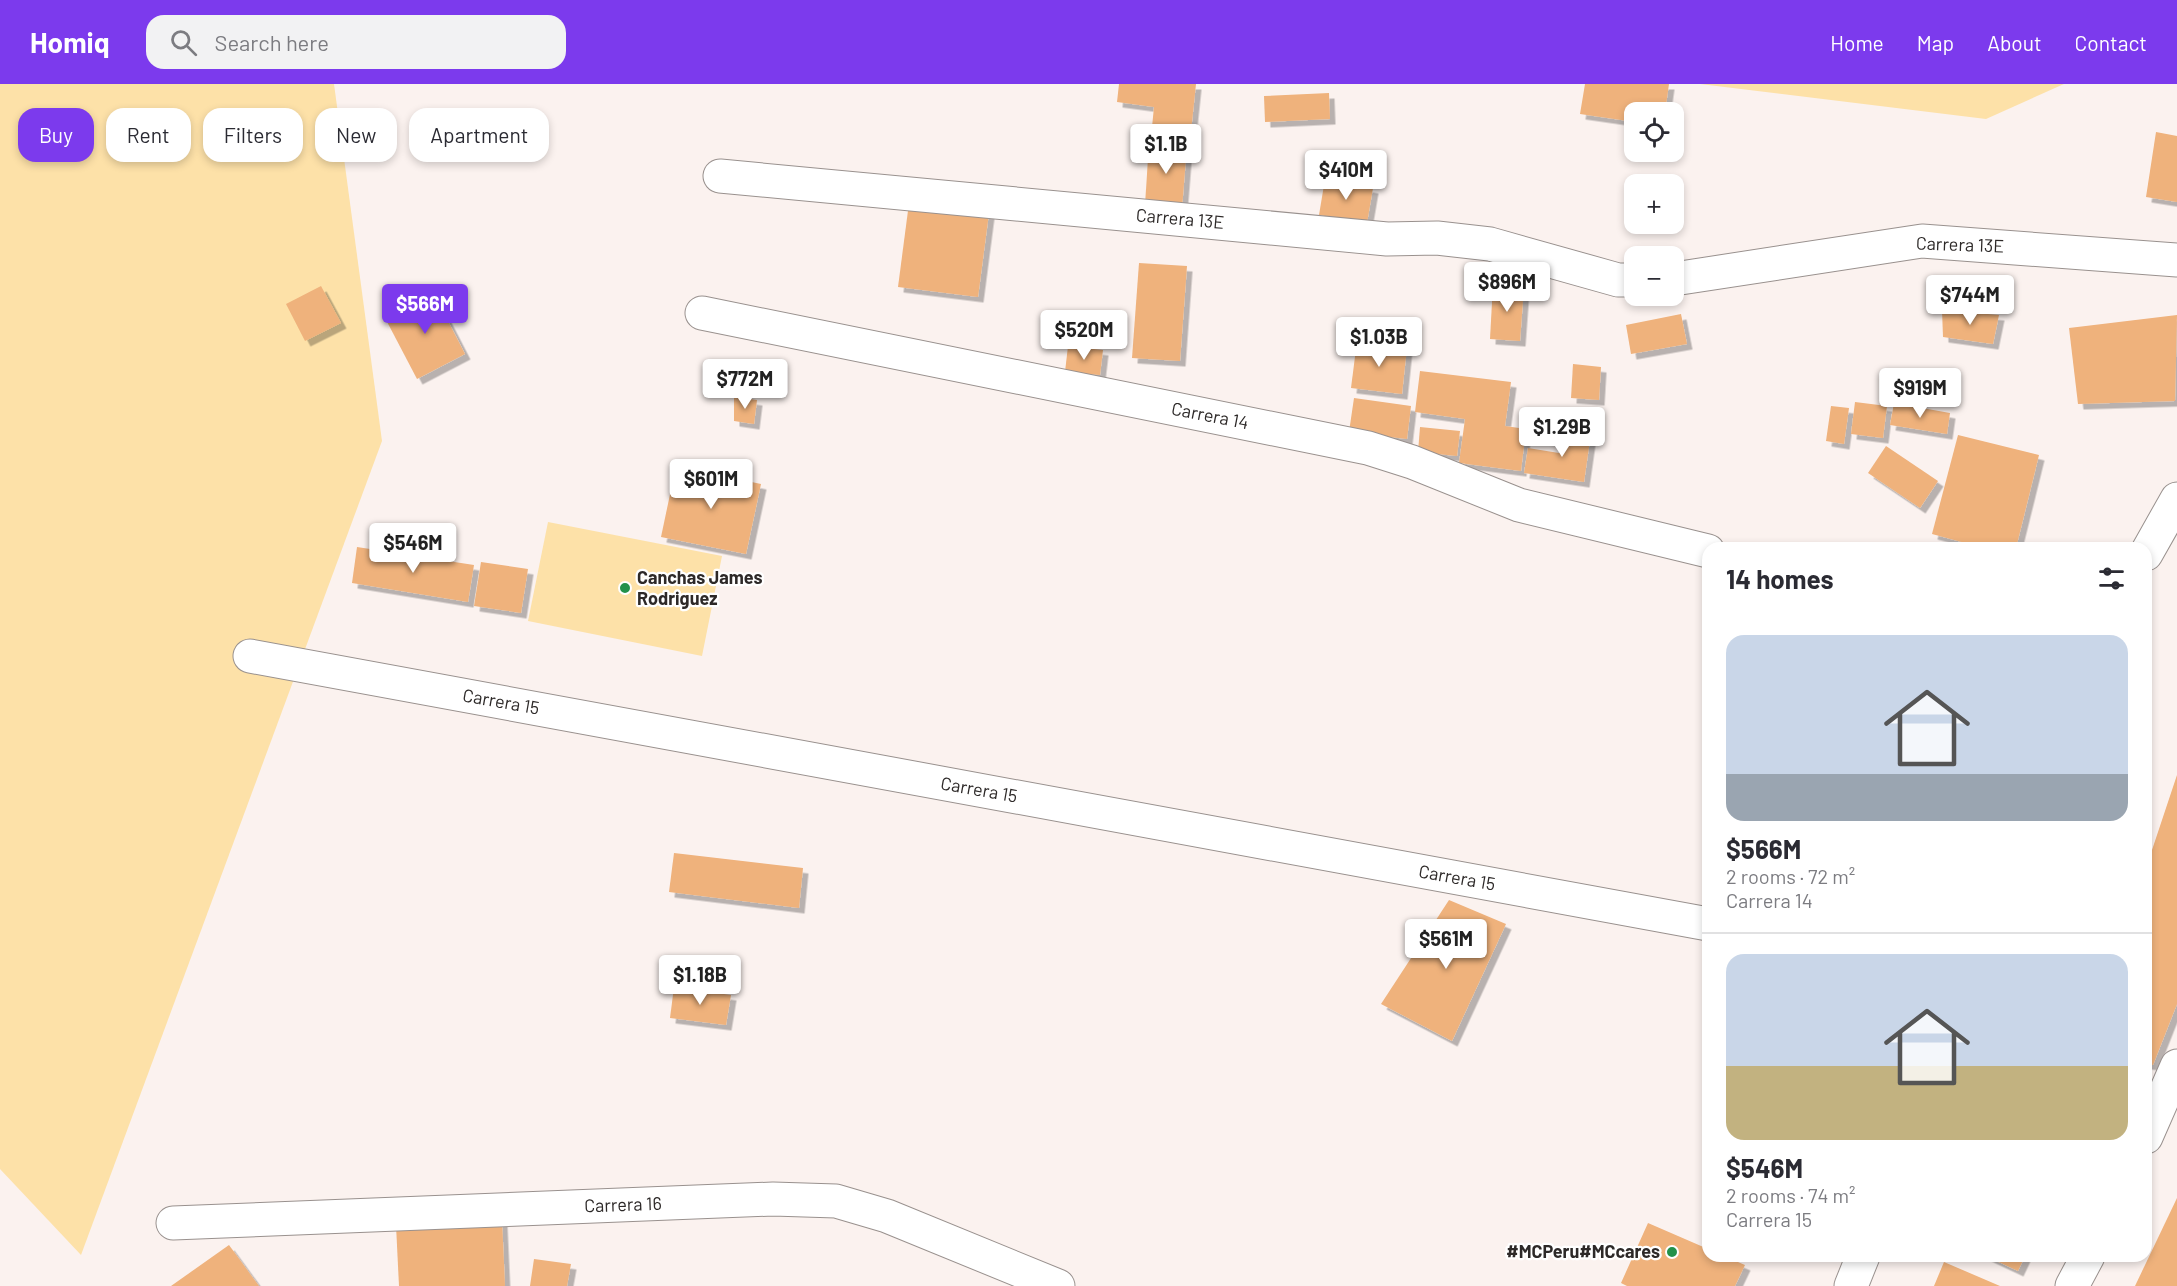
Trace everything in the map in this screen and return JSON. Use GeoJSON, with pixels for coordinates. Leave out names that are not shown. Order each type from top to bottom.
{"type":"FeatureCollection","features":[{"type":"Feature","properties":{"kind":"street","name":"Carrera 13E"},"geometry":{"type":"LineString","coordinates":[[720,176],[1387,239],[1448,239],[1491,244],[1624,280]]}},
{"type":"Feature","properties":{"kind":"street","name":"Carrera 13E"},"geometry":{"type":"LineString","coordinates":[[1684,277],[1922,241],[2177,260]]}},
{"type":"Feature","properties":{"kind":"street","name":"Carrera 14"},"geometry":{"type":"LineString","coordinates":[[702,314],[1368,448],[1412,462],[1519,505],[1702,550]]}},
{"type":"Feature","properties":{"kind":"street"},"geometry":{"type":"LineString","coordinates":[[2152,543],[2177,499]]}},
{"type":"Feature","properties":{"kind":"street","name":"Carrera 15"},"geometry":{"type":"LineString","coordinates":[[250,656],[1702,923]]}},
{"type":"Feature","properties":{"kind":"street"},"geometry":{"type":"LineString","coordinates":[[2154,1104],[2177,1066]]}},
{"type":"Feature","properties":{"kind":"street","name":"Carrera 16"},"geometry":{"type":"LineString","coordinates":[[173,1223],[773,1199],[836,1201],[887,1216],[1058,1286]]}},
{"type":"Feature","properties":{"kind":"street"},"geometry":{"type":"LineString","coordinates":[[1851,1286],[1861,1262]]}},
{"type":"Feature","properties":{"kind":"street"},"geometry":{"type":"LineString","coordinates":[[2072,1286],[2085,1262]]}},
{"type":"Feature","properties":{"kind":"shaded area"},"geometry":{"type":"Polygon","coordinates":[[[0,84],[334,84],[337,108],[315,108],[315,162],[344,162],[382,441],[81,1255],[0,1169],[0,84]]]}},
{"type":"Feature","properties":{"kind":"shaded area"},"geometry":{"type":"Polygon","coordinates":[[[1700,84],[2064,84],[1986,119],[1700,84]]]}},
{"type":"Feature","properties":{"kind":"shaded area","name":"Canchas James Rodriguez"},"geometry":{"type":"Polygon","coordinates":[[[548,522],[722,556],[702,656],[528,621],[548,522]]]}},
{"type":"Feature","properties":{"kind":"building"},"geometry":{"type":"Polygon","coordinates":[[[1119,84],[1196,84],[1190,141],[1151,137],[1154,107],[1117,102],[1119,84]]]}},
{"type":"Feature","properties":{"kind":"building"},"geometry":{"type":"Polygon","coordinates":[[[1585,84],[1669,84],[1666,102],[1624,102],[1624,120],[1580,114],[1585,84]]]}},
{"type":"Feature","properties":{"kind":"building"},"geometry":{"type":"Polygon","coordinates":[[[1329,93],[1330,119],[1265,122],[1264,96],[1329,93]]]}},
{"type":"Feature","properties":{"kind":"building"},"geometry":{"type":"Polygon","coordinates":[[[2156,132],[2177,136],[2177,202],[2146,197],[2156,132]]]}},
{"type":"Feature","properties":{"kind":"building"},"geometry":{"type":"Polygon","coordinates":[[[1149,143],[1187,146],[1182,208],[1145,205],[1149,143]]]}},
{"type":"Feature","properties":{"kind":"building"},"geometry":{"type":"Polygon","coordinates":[[[1325,179],[1373,188],[1367,223],[1319,215],[1325,179]]]}},
{"type":"Feature","properties":{"kind":"building"},"geometry":{"type":"Polygon","coordinates":[[[909,203],[989,213],[978,297],[898,287],[909,203]]]}},
{"type":"Feature","properties":{"kind":"building"},"geometry":{"type":"Polygon","coordinates":[[[1139,263],[1187,266],[1180,361],[1132,358],[1139,263]]]}},
{"type":"Feature","properties":{"kind":"building"},"geometry":{"type":"Polygon","coordinates":[[[1493,284],[1524,287],[1520,341],[1490,339],[1493,284]]]}},
{"type":"Feature","properties":{"kind":"building"},"geometry":{"type":"Polygon","coordinates":[[[321,286],[341,323],[305,341],[286,304],[321,286]]]}},
{"type":"Feature","properties":{"kind":"building"},"geometry":{"type":"Polygon","coordinates":[[[433,292],[465,354],[417,379],[384,316],[433,292]]]}},
{"type":"Feature","properties":{"kind":"building"},"geometry":{"type":"Polygon","coordinates":[[[1942,310],[1999,315],[1993,344],[1943,337],[1942,310]]]}},
{"type":"Feature","properties":{"kind":"building"},"geometry":{"type":"Polygon","coordinates":[[[1681,314],[1687,344],[1631,354],[1626,325],[1681,314]]]}},
{"type":"Feature","properties":{"kind":"building"},"geometry":{"type":"Polygon","coordinates":[[[2177,315],[2175,401],[2078,404],[2069,328],[2177,315]]]}},
{"type":"Feature","properties":{"kind":"building"},"geometry":{"type":"Polygon","coordinates":[[[1357,341],[1407,347],[1402,394],[1351,388],[1357,341]]]}},
{"type":"Feature","properties":{"kind":"building"},"geometry":{"type":"Polygon","coordinates":[[[1068,346],[1103,350],[1100,375],[1065,372],[1068,346]]]}},
{"type":"Feature","properties":{"kind":"building"},"geometry":{"type":"Polygon","coordinates":[[[1573,364],[1601,367],[1599,400],[1571,398],[1573,364]]]}},
{"type":"Feature","properties":{"kind":"building"},"geometry":{"type":"Polygon","coordinates":[[[1420,371],[1511,382],[1505,426],[1526,429],[1521,471],[1459,463],[1465,419],[1415,412],[1420,371]]]}},
{"type":"Feature","properties":{"kind":"building"},"geometry":{"type":"Polygon","coordinates":[[[734,397],[757,400],[754,424],[734,421],[734,397]]]}},
{"type":"Feature","properties":{"kind":"building"},"geometry":{"type":"Polygon","coordinates":[[[1354,398],[1411,406],[1407,439],[1349,432],[1354,398]]]}},
{"type":"Feature","properties":{"kind":"building"},"geometry":{"type":"Polygon","coordinates":[[[1855,402],[1887,406],[1883,438],[1851,434],[1855,402]]]}},
{"type":"Feature","properties":{"kind":"building"},"geometry":{"type":"Polygon","coordinates":[[[1894,403],[1950,413],[1947,434],[1890,425],[1894,403]]]}},
{"type":"Feature","properties":{"kind":"building"},"geometry":{"type":"Polygon","coordinates":[[[1831,406],[1849,408],[1844,444],[1826,441],[1831,406]]]}},
{"type":"Feature","properties":{"kind":"building"},"geometry":{"type":"Polygon","coordinates":[[[1420,427],[1460,431],[1457,456],[1418,452],[1420,427]]]}},
{"type":"Feature","properties":{"kind":"building"},"geometry":{"type":"Polygon","coordinates":[[[1563,429],[1591,433],[1584,482],[1524,473],[1528,448],[1559,453],[1563,429]]]}},
{"type":"Feature","properties":{"kind":"building"},"geometry":{"type":"Polygon","coordinates":[[[1958,435],[2039,455],[2017,542],[1962,542],[1932,534],[1958,435]]]}},
{"type":"Feature","properties":{"kind":"building"},"geometry":{"type":"Polygon","coordinates":[[[1886,446],[1938,481],[1920,508],[1868,473],[1886,446]]]}},
{"type":"Feature","properties":{"kind":"building"},"geometry":{"type":"Polygon","coordinates":[[[676,466],[761,484],[746,554],[661,537],[676,466]]]}},
{"type":"Feature","properties":{"kind":"building"},"geometry":{"type":"Polygon","coordinates":[[[357,547],[474,565],[468,602],[352,583],[357,547]]]}},
{"type":"Feature","properties":{"kind":"building"},"geometry":{"type":"Polygon","coordinates":[[[481,562],[528,569],[521,613],[474,606],[481,562]]]}},
{"type":"Feature","properties":{"kind":"building"},"geometry":{"type":"Polygon","coordinates":[[[2177,775],[2177,1004],[2153,1065],[2152,1065],[2152,850],[2177,775]]]}},
{"type":"Feature","properties":{"kind":"building"},"geometry":{"type":"Polygon","coordinates":[[[674,853],[803,868],[799,908],[669,892],[674,853]]]}},
{"type":"Feature","properties":{"kind":"building"},"geometry":{"type":"Polygon","coordinates":[[[1449,900],[1506,924],[1452,1041],[1381,1004],[1449,900]]]}},
{"type":"Feature","properties":{"kind":"building"},"geometry":{"type":"Polygon","coordinates":[[[674,987],[731,995],[726,1025],[670,1018],[674,987]]]}},
{"type":"Feature","properties":{"kind":"building"},"geometry":{"type":"Polygon","coordinates":[[[2177,1198],[2177,1286],[2135,1286],[2146,1262],[2152,1262],[2152,1250],[2177,1198]]]}},
{"type":"Feature","properties":{"kind":"building"},"geometry":{"type":"Polygon","coordinates":[[[502,1220],[505,1286],[399,1286],[396,1225],[502,1220]]]}},
{"type":"Feature","properties":{"kind":"building","name":"#MCPeru#MCcares"},"geometry":{"type":"Polygon","coordinates":[[[1648,1223],[1702,1246],[1702,1262],[1738,1262],[1745,1265],[1735,1286],[1627,1286],[1621,1283],[1648,1223]]]}},
{"type":"Feature","properties":{"kind":"building"},"geometry":{"type":"Polygon","coordinates":[[[229,1245],[259,1286],[171,1286],[229,1245]]]}},
{"type":"Feature","properties":{"kind":"building"},"geometry":{"type":"Polygon","coordinates":[[[534,1259],[571,1264],[567,1286],[530,1286],[534,1259]]]}},
{"type":"Feature","properties":{"kind":"building"},"geometry":{"type":"Polygon","coordinates":[[[1944,1262],[2000,1286],[1934,1286],[1944,1262]]]}},
{"type":"Feature","properties":{"kind":"building"},"geometry":{"type":"Polygon","coordinates":[[[1999,1262],[2022,1262],[2018,1271],[1999,1262]]]}},
{"type":"Feature","properties":{"kind":"place","name":"Canchas James Rodriguez"},"geometry":{"type":"Point","coordinates":[625,588]}},
{"type":"Feature","properties":{"kind":"place","name":"#MCPeru#MCcares"},"geometry":{"type":"Point","coordinates":[1672,1252]}}]}
